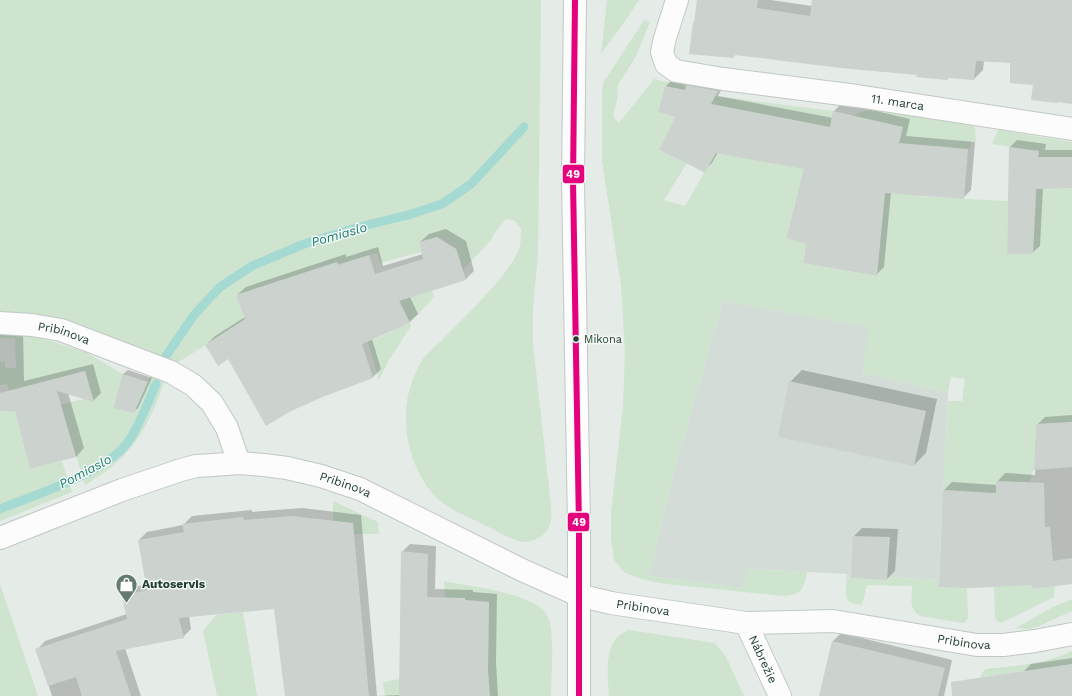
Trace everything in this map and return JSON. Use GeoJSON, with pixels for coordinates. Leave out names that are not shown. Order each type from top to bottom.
{"type":"FeatureCollection","features":[{"type":"Feature","properties":{"kind":"street"},"geometry":{"type":"LineString","coordinates":[[575,0],[572,181],[578,518],[579,696]]}},
{"type":"Feature","properties":{"kind":"street","name":"11. marca"},"geometry":{"type":"LineString","coordinates":[[678,0],[665,38],[662,52],[666,64],[676,71],[724,79],[865,97],[1072,129]]}},
{"type":"Feature","properties":{"kind":"street","name":"Pribinova"},"geometry":{"type":"LineString","coordinates":[[0,323],[32,325],[61,330],[171,372],[193,386],[212,403],[227,428],[239,463]]}},
{"type":"Feature","properties":{"kind":"street","name":"Pribinova"},"geometry":{"type":"LineString","coordinates":[[0,538],[150,480],[196,466],[239,463],[287,468],[322,476],[360,489],[578,595],[611,603],[746,623],[833,621],[977,645],[1003,645],[1072,634]]}},
{"type":"Feature","properties":{"kind":"street","name":"Nábrežie"},"geometry":{"type":"LineString","coordinates":[[746,623],[780,696]]}},
{"type":"Feature","properties":{"kind":"shaded area"},"geometry":{"type":"Polygon","coordinates":[[[723,301],[870,327],[862,373],[948,393],[939,580],[888,577],[887,580],[851,578],[851,575],[847,574],[747,569],[743,588],[649,576],[676,465],[723,301]]]}},
{"type":"Feature","properties":{"kind":"green space"},"geometry":{"type":"Polygon","coordinates":[[[0,0],[541,0],[538,255],[533,308],[533,343],[551,506],[551,522],[546,532],[535,540],[526,542],[518,541],[462,515],[443,503],[432,493],[420,475],[409,446],[406,425],[407,400],[419,365],[425,356],[487,294],[509,267],[516,255],[520,243],[521,229],[515,221],[507,218],[490,241],[463,270],[457,249],[437,237],[419,242],[421,252],[380,263],[377,253],[338,264],[337,262],[236,295],[245,320],[177,363],[67,320],[0,311],[0,0]]]}},
{"type":"Feature","properties":{"kind":"green space"},"geometry":{"type":"Polygon","coordinates":[[[607,0],[639,0],[601,54],[607,0]]]}},
{"type":"Feature","properties":{"kind":"green space"},"geometry":{"type":"Polygon","coordinates":[[[644,20],[650,22],[636,56],[618,85],[614,118],[619,123],[654,79],[717,92],[716,96],[833,111],[815,206],[795,202],[786,238],[806,244],[803,263],[876,276],[879,217],[903,127],[853,116],[864,111],[881,110],[974,126],[976,142],[971,141],[970,149],[923,145],[919,196],[1008,201],[1007,254],[1033,254],[1039,151],[992,144],[998,130],[1072,142],[1072,157],[1059,157],[1059,188],[1072,188],[1072,422],[1036,424],[1034,470],[1030,482],[996,481],[997,544],[1032,585],[1031,589],[1055,586],[1054,597],[1001,623],[995,618],[994,587],[967,588],[968,617],[966,622],[963,623],[920,616],[916,613],[912,606],[912,586],[867,585],[862,605],[854,604],[849,601],[846,595],[847,574],[851,575],[851,578],[887,580],[887,577],[939,580],[939,587],[967,587],[974,492],[943,490],[948,401],[962,401],[965,379],[951,377],[948,393],[862,373],[869,327],[723,301],[676,465],[649,576],[743,588],[747,569],[807,572],[805,582],[801,590],[798,592],[783,596],[666,584],[645,580],[625,573],[614,560],[611,538],[611,512],[623,406],[625,353],[621,286],[602,160],[603,83],[644,20]],[[665,86],[658,112],[675,117],[659,150],[684,162],[715,96],[665,86]],[[730,108],[764,161],[807,169],[814,124],[730,108]],[[687,163],[664,200],[685,206],[704,173],[687,163]]]}},
{"type":"Feature","properties":{"kind":"green space"},"geometry":{"type":"Polygon","coordinates":[[[432,290],[434,297],[410,323],[399,299],[432,290]]]}},
{"type":"Feature","properties":{"kind":"green space"},"geometry":{"type":"Polygon","coordinates":[[[410,323],[411,326],[389,360],[379,380],[368,342],[410,323]]]}},
{"type":"Feature","properties":{"kind":"green space"},"geometry":{"type":"Polygon","coordinates":[[[15,332],[51,341],[85,352],[123,374],[113,407],[133,413],[150,376],[164,382],[151,415],[135,442],[114,464],[101,475],[85,485],[70,436],[43,409],[92,397],[85,371],[9,391],[7,384],[0,385],[0,362],[5,362],[5,368],[16,368],[15,338],[0,338],[0,333],[15,332]]]}},
{"type":"Feature","properties":{"kind":"green space"},"geometry":{"type":"Polygon","coordinates":[[[0,411],[15,411],[30,469],[62,461],[72,492],[0,521],[0,411]]]}},
{"type":"Feature","properties":{"kind":"green space"},"geometry":{"type":"Polygon","coordinates":[[[333,501],[378,522],[379,534],[354,534],[353,523],[333,521],[333,501]]]}},
{"type":"Feature","properties":{"kind":"green space"},"geometry":{"type":"Polygon","coordinates":[[[444,581],[514,595],[539,606],[546,613],[549,620],[552,641],[551,696],[490,696],[488,671],[489,602],[445,598],[444,581]]]}},
{"type":"Feature","properties":{"kind":"green space"},"geometry":{"type":"Polygon","coordinates":[[[0,584],[38,696],[0,696],[0,584]]]}},
{"type":"Feature","properties":{"kind":"green space"},"geometry":{"type":"Polygon","coordinates":[[[1072,599],[1072,611],[1039,626],[1029,629],[1016,628],[1051,608],[1072,599]]]}},
{"type":"Feature","properties":{"kind":"green space"},"geometry":{"type":"Polygon","coordinates":[[[243,612],[257,696],[217,696],[203,631],[216,615],[243,612]]]}},
{"type":"Feature","properties":{"kind":"green space"},"geometry":{"type":"Polygon","coordinates":[[[629,630],[715,643],[726,657],[744,696],[609,696],[608,658],[614,641],[620,635],[629,630]]]}},
{"type":"Feature","properties":{"kind":"green space"},"geometry":{"type":"Polygon","coordinates":[[[1072,651],[1072,664],[983,677],[981,696],[980,678],[986,669],[1041,662],[1072,651]]]}},
{"type":"Feature","properties":{"kind":"green space"},"geometry":{"type":"Polygon","coordinates":[[[400,679],[401,696],[385,696],[383,682],[400,679]]]}},
{"type":"Feature","properties":{"kind":"building"},"geometry":{"type":"Polygon","coordinates":[[[697,0],[758,0],[757,8],[810,16],[812,0],[1072,0],[1072,104],[1031,100],[1033,85],[1010,83],[1010,63],[976,61],[974,80],[948,78],[947,80],[916,77],[917,75],[840,68],[735,55],[733,58],[689,54],[697,0]]]}},
{"type":"Feature","properties":{"kind":"building"},"geometry":{"type":"Polygon","coordinates":[[[686,85],[718,91],[711,104],[830,127],[833,111],[903,127],[899,143],[968,149],[964,199],[885,193],[877,276],[803,263],[806,244],[786,238],[804,169],[716,153],[705,172],[659,150],[675,117],[658,112],[665,86],[685,90],[686,85]]]}},
{"type":"Feature","properties":{"kind":"building"},"geometry":{"type":"Polygon","coordinates":[[[1009,147],[1039,151],[1038,157],[1072,157],[1072,188],[1036,189],[1033,254],[1007,254],[1009,147]]]}},
{"type":"Feature","properties":{"kind":"building"},"geometry":{"type":"Polygon","coordinates":[[[437,237],[456,249],[466,280],[399,301],[410,323],[362,344],[373,378],[320,398],[289,412],[266,426],[228,359],[218,366],[205,345],[245,319],[236,295],[337,262],[338,265],[369,255],[375,274],[423,259],[419,242],[437,237]]]}},
{"type":"Feature","properties":{"kind":"building"},"geometry":{"type":"Polygon","coordinates":[[[85,371],[94,402],[57,391],[76,457],[30,469],[15,411],[0,411],[0,393],[85,371]]]}},
{"type":"Feature","properties":{"kind":"building"},"geometry":{"type":"Polygon","coordinates":[[[123,374],[148,382],[134,413],[113,408],[123,374]]]}},
{"type":"Feature","properties":{"kind":"building"},"geometry":{"type":"Polygon","coordinates":[[[789,381],[926,411],[914,466],[778,437],[789,381]]]}},
{"type":"Feature","properties":{"kind":"building"},"geometry":{"type":"Polygon","coordinates":[[[1072,422],[1072,467],[1034,470],[1036,424],[1072,422]]]}},
{"type":"Feature","properties":{"kind":"building"},"geometry":{"type":"Polygon","coordinates":[[[996,481],[1044,483],[1045,527],[1050,527],[1053,561],[1072,558],[1072,584],[1031,589],[1032,585],[969,588],[939,587],[943,490],[996,493],[996,481]]]}},
{"type":"Feature","properties":{"kind":"building"},"geometry":{"type":"Polygon","coordinates":[[[292,516],[353,523],[369,696],[285,696],[274,609],[179,618],[184,638],[116,651],[131,696],[82,696],[76,677],[48,686],[35,649],[127,619],[122,596],[147,590],[138,540],[184,532],[182,524],[243,517],[244,520],[292,516]]]}},
{"type":"Feature","properties":{"kind":"building"},"geometry":{"type":"Polygon","coordinates":[[[853,536],[890,537],[887,580],[851,578],[853,536]]]}},
{"type":"Feature","properties":{"kind":"building"},"geometry":{"type":"Polygon","coordinates":[[[401,551],[428,554],[427,597],[465,598],[465,600],[489,602],[488,671],[490,696],[399,696],[401,551]]]}},
{"type":"Feature","properties":{"kind":"building"},"geometry":{"type":"Polygon","coordinates":[[[832,641],[945,668],[938,696],[819,696],[832,641]]]}},
{"type":"Feature","properties":{"kind":"building"},"geometry":{"type":"Polygon","coordinates":[[[1072,664],[1072,696],[952,696],[951,682],[1072,664]]]}},
{"type":"Feature","properties":{"kind":"waterway","name":"Pomiaslo"},"geometry":{"type":"LineString","coordinates":[[166,356],[194,315],[220,287],[252,266],[304,244],[442,204],[471,184],[524,127]]}},
{"type":"Feature","properties":{"kind":"waterway","name":"Pomiaslo"},"geometry":{"type":"LineString","coordinates":[[0,509],[52,489],[90,472],[120,451],[138,426],[156,384]]}},
{"type":"Feature","properties":{"kind":"transit line","name":"49"},"geometry":{"type":"LineString","coordinates":[[575,0],[573,181],[579,526],[579,696]]}},
{"type":"Feature","properties":{"kind":"place","name":"Mikona"},"geometry":{"type":"Point","coordinates":[576,339]}},
{"type":"Feature","properties":{"kind":"place","name":"Autoservis"},"geometry":{"type":"Point","coordinates":[127,604]}}]}
